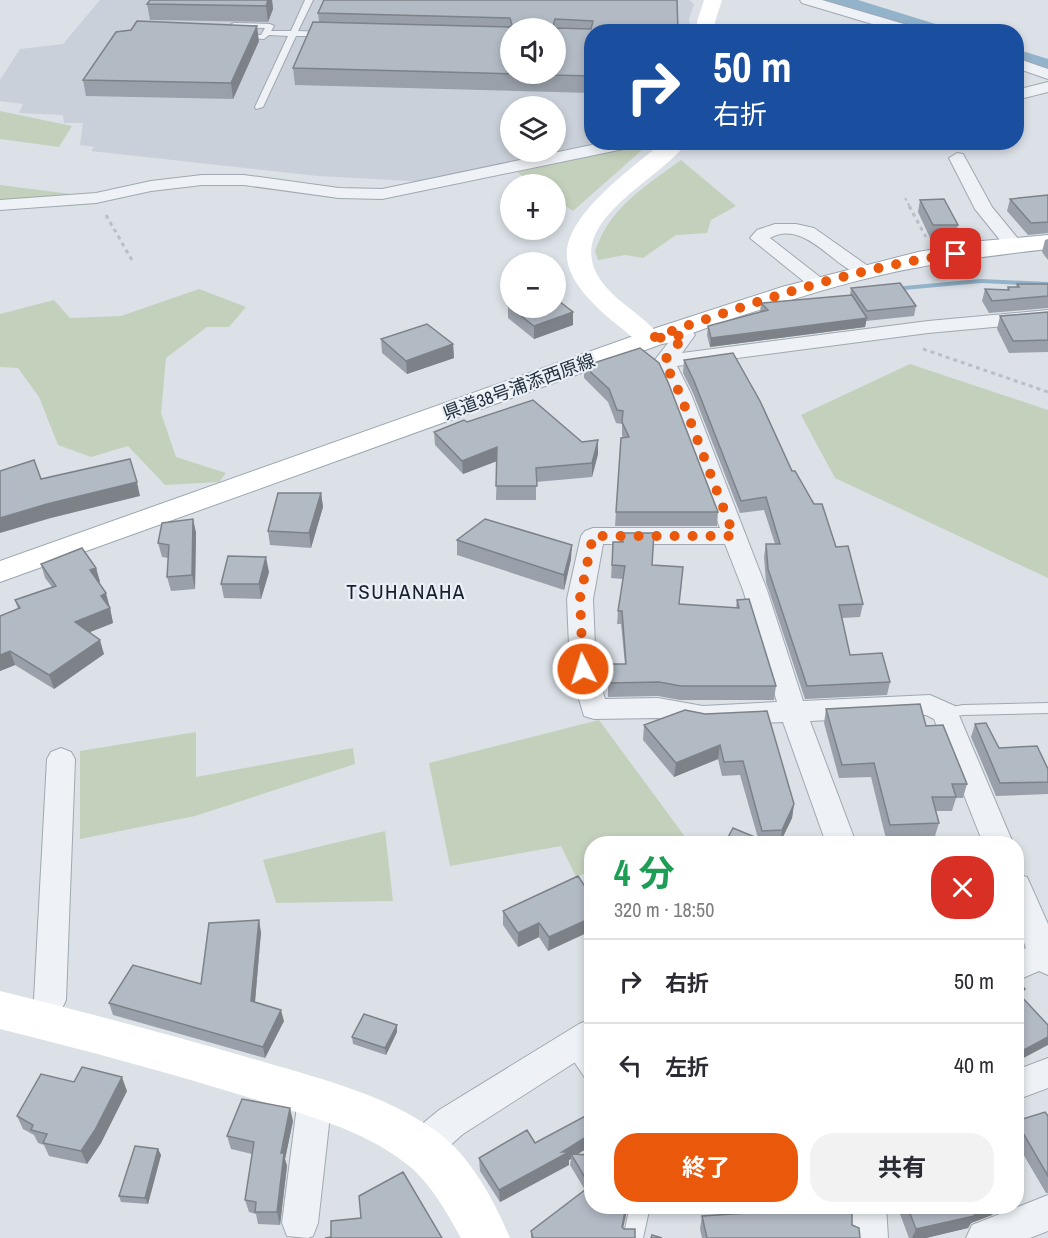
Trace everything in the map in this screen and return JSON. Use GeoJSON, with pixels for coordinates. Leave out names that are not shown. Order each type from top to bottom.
{"type":"FeatureCollection","features":[{"type":"Feature","properties":{"kind":"main road"},"geometry":{"type":"LineString","coordinates":[[706,24],[713,0]]}},
{"type":"Feature","properties":{"kind":"main road"},"geometry":{"type":"LineString","coordinates":[[656,350],[595,290],[581,266],[579,253],[588,225],[599,211],[669,150]]}},
{"type":"Feature","properties":{"kind":"main road","name":"県道38号浦添西原線"},"geometry":{"type":"LineString","coordinates":[[0,572],[656,350],[819,284],[937,256],[1048,242]]}},
{"type":"Feature","properties":{"kind":"main road"},"geometry":{"type":"LineString","coordinates":[[20,1015],[169,1052],[315,1098],[379,1122],[422,1147],[450,1178],[477,1219],[486,1238]]}},
{"type":"Feature","properties":{"kind":"street"},"geometry":{"type":"LineString","coordinates":[[807,0],[889,24]]}},
{"type":"Feature","properties":{"kind":"street"},"geometry":{"type":"LineString","coordinates":[[1024,66],[1048,74]]}},
{"type":"Feature","properties":{"kind":"street"},"geometry":{"type":"LineString","coordinates":[[1024,94],[1048,87]]}},
{"type":"Feature","properties":{"kind":"street"},"geometry":{"type":"LineString","coordinates":[[0,205],[96,198],[151,186],[213,180],[244,180],[339,193],[382,194],[596,150]]}},
{"type":"Feature","properties":{"kind":"street"},"geometry":{"type":"LineString","coordinates":[[957,158],[984,209],[1015,246]]}},
{"type":"Feature","properties":{"kind":"street"},"geometry":{"type":"LineString","coordinates":[[819,284],[759,238],[773,230],[799,229],[808,232],[867,271]]}},
{"type":"Feature","properties":{"kind":"street"},"geometry":{"type":"LineString","coordinates":[[833,836],[755,590],[680,394],[656,350],[1048,316]]}},
{"type":"Feature","properties":{"kind":"street"},"geometry":{"type":"LineString","coordinates":[[734,536],[593,536],[580,598],[583,669],[594,709],[658,708],[703,716],[930,705],[945,713],[995,836]]}},
{"type":"Feature","properties":{"kind":"street"},"geometry":{"type":"LineString","coordinates":[[20,1015],[50,1000],[61,759]]}},
{"type":"Feature","properties":{"kind":"street"},"geometry":{"type":"LineString","coordinates":[[1024,905],[1046,957],[1024,964]]}},
{"type":"Feature","properties":{"kind":"street"},"geometry":{"type":"LineString","coordinates":[[422,1147],[451,1122],[581,1039]]}},
{"type":"Feature","properties":{"kind":"street"},"geometry":{"type":"LineString","coordinates":[[1024,1082],[1048,1073]]}},
{"type":"Feature","properties":{"kind":"street"},"geometry":{"type":"LineString","coordinates":[[300,1223],[315,1098]]}},
{"type":"Feature","properties":{"kind":"street"},"geometry":{"type":"LineString","coordinates":[[985,1238],[1048,1213]]}},
{"type":"Feature","properties":{"kind":"street"},"geometry":{"type":"LineString","coordinates":[[868,1214],[869,1238]]}},
{"type":"Feature","properties":{"kind":"lane"},"geometry":{"type":"LineString","coordinates":[[259,107],[309,0]]}},
{"type":"Feature","properties":{"kind":"lane"},"geometry":{"type":"LineString","coordinates":[[226,25],[270,26],[264,37],[231,36]]}},
{"type":"Feature","properties":{"kind":"lane"},"geometry":{"type":"LineString","coordinates":[[266,33],[339,35]]}},
{"type":"Feature","properties":{"kind":"lane"},"geometry":{"type":"LineString","coordinates":[[945,713],[963,710],[1048,708]]}},
{"type":"Feature","properties":{"kind":"lane"},"geometry":{"type":"LineString","coordinates":[[633,1238],[638,1214]]}},
{"type":"Feature","properties":{"kind":"path"},"geometry":{"type":"LineString","coordinates":[[96,198],[133,262]]}},
{"type":"Feature","properties":{"kind":"path"},"geometry":{"type":"LineString","coordinates":[[905,198],[937,256]]}},
{"type":"Feature","properties":{"kind":"path"},"geometry":{"type":"LineString","coordinates":[[898,330],[910,342],[936,355],[1048,392]]}},
{"type":"Feature","properties":{"kind":"shaded area"},"geometry":{"type":"Polygon","coordinates":[[[100,0],[689,0],[694,4],[689,24],[584,24],[585,150],[566,154],[566,96],[500,96],[500,162],[526,162],[428,182],[318,176],[91,151],[94,147],[80,145],[83,123],[64,123],[63,115],[19,113],[23,104],[0,101],[0,80],[20,49],[63,44],[100,0]]]}},
{"type":"Feature","properties":{"kind":"green space"},"geometry":{"type":"Polygon","coordinates":[[[0,111],[72,126],[59,147],[0,139],[0,111]]]}},
{"type":"Feature","properties":{"kind":"green space"},"geometry":{"type":"Polygon","coordinates":[[[618,150],[642,150],[573,211],[566,206],[566,174],[520,174],[517,172],[618,150]]]}},
{"type":"Feature","properties":{"kind":"green space"},"geometry":{"type":"Polygon","coordinates":[[[681,160],[736,206],[711,220],[707,233],[676,235],[643,258],[625,255],[598,260],[595,251],[603,232],[614,216],[641,190],[681,160]]]}},
{"type":"Feature","properties":{"kind":"green space"},"geometry":{"type":"Polygon","coordinates":[[[0,185],[78,195],[0,200],[0,185]]]}},
{"type":"Feature","properties":{"kind":"green space"},"geometry":{"type":"Polygon","coordinates":[[[199,289],[246,307],[229,327],[207,327],[166,358],[161,413],[176,457],[226,473],[219,482],[165,485],[128,446],[91,457],[58,445],[39,397],[18,368],[0,367],[0,314],[54,300],[70,318],[121,316],[199,289]]]}},
{"type":"Feature","properties":{"kind":"green space"},"geometry":{"type":"Polygon","coordinates":[[[910,364],[1048,410],[1048,578],[835,478],[801,415],[910,364]]]}},
{"type":"Feature","properties":{"kind":"green space"},"geometry":{"type":"Polygon","coordinates":[[[599,720],[685,836],[584,836],[584,874],[576,877],[561,846],[450,866],[429,763],[599,720]]]}},
{"type":"Feature","properties":{"kind":"green space"},"geometry":{"type":"Polygon","coordinates":[[[196,732],[196,777],[353,748],[355,764],[195,816],[80,839],[80,751],[196,732]]]}},
{"type":"Feature","properties":{"kind":"green space"},"geometry":{"type":"Polygon","coordinates":[[[385,831],[393,901],[276,903],[263,860],[385,831]]]}},
{"type":"Feature","properties":{"kind":"building"},"geometry":{"type":"Polygon","coordinates":[[[150,0],[268,0],[266,6],[147,4],[150,0]]]}},
{"type":"Feature","properties":{"kind":"building"},"geometry":{"type":"Polygon","coordinates":[[[324,0],[677,0],[678,24],[592,24],[593,21],[566,18],[318,13],[324,0]]]}},
{"type":"Feature","properties":{"kind":"building"},"geometry":{"type":"Polygon","coordinates":[[[137,21],[257,26],[231,83],[83,80],[116,32],[131,30],[137,21]]]}},
{"type":"Feature","properties":{"kind":"building"},"geometry":{"type":"Polygon","coordinates":[[[313,22],[500,27],[500,74],[293,68],[313,22]]]}},
{"type":"Feature","properties":{"kind":"building"},"geometry":{"type":"Polygon","coordinates":[[[566,28],[584,29],[584,76],[566,75],[566,28]]]}},
{"type":"Feature","properties":{"kind":"building"},"geometry":{"type":"Polygon","coordinates":[[[1048,195],[1048,222],[1031,223],[1010,199],[1048,195]]]}},
{"type":"Feature","properties":{"kind":"building"},"geometry":{"type":"Polygon","coordinates":[[[944,199],[958,225],[933,225],[920,200],[944,199]]]}},
{"type":"Feature","properties":{"kind":"building"},"geometry":{"type":"Polygon","coordinates":[[[900,283],[916,306],[867,311],[851,288],[900,283]]]}},
{"type":"Feature","properties":{"kind":"building"},"geometry":{"type":"Polygon","coordinates":[[[1017,284],[1048,284],[1048,296],[992,301],[985,289],[1009,290],[1008,287],[1019,287],[1017,284]]]}},
{"type":"Feature","properties":{"kind":"building"},"geometry":{"type":"Polygon","coordinates":[[[852,295],[867,318],[711,338],[708,326],[768,310],[761,303],[852,295]]]}},
{"type":"Feature","properties":{"kind":"building"},"geometry":{"type":"Polygon","coordinates":[[[566,307],[573,312],[566,315],[566,307]]]}},
{"type":"Feature","properties":{"kind":"building"},"geometry":{"type":"Polygon","coordinates":[[[1048,312],[1048,340],[1013,341],[1000,316],[1048,312]]]}},
{"type":"Feature","properties":{"kind":"building"},"geometry":{"type":"Polygon","coordinates":[[[524,318],[556,318],[534,326],[524,318]]]}},
{"type":"Feature","properties":{"kind":"building"},"geometry":{"type":"Polygon","coordinates":[[[427,324],[453,344],[406,361],[381,339],[427,324]]]}},
{"type":"Feature","properties":{"kind":"building"},"geometry":{"type":"Polygon","coordinates":[[[640,348],[659,363],[718,512],[616,512],[621,438],[629,437],[622,422],[623,411],[617,410],[609,389],[584,366],[640,348]]]}},
{"type":"Feature","properties":{"kind":"building"},"geometry":{"type":"Polygon","coordinates":[[[733,353],[760,401],[792,471],[795,471],[814,504],[822,504],[836,547],[848,546],[863,604],[839,605],[850,655],[882,653],[890,682],[807,686],[768,569],[766,544],[780,544],[766,497],[741,501],[684,360],[733,353]]]}},
{"type":"Feature","properties":{"kind":"building"},"geometry":{"type":"Polygon","coordinates":[[[533,400],[582,442],[598,440],[592,463],[536,468],[537,486],[496,486],[497,447],[462,461],[434,432],[464,420],[467,422],[533,400]]]}},
{"type":"Feature","properties":{"kind":"building"},"geometry":{"type":"Polygon","coordinates":[[[130,459],[137,482],[0,518],[0,471],[34,460],[41,479],[130,459]]]}},
{"type":"Feature","properties":{"kind":"building"},"geometry":{"type":"Polygon","coordinates":[[[278,493],[321,493],[309,533],[268,531],[278,493]]]}},
{"type":"Feature","properties":{"kind":"building"},"geometry":{"type":"Polygon","coordinates":[[[193,519],[192,575],[167,577],[169,545],[158,543],[162,523],[193,519]]]}},
{"type":"Feature","properties":{"kind":"building"},"geometry":{"type":"Polygon","coordinates":[[[485,519],[572,545],[564,575],[457,540],[485,519]]]}},
{"type":"Feature","properties":{"kind":"building"},"geometry":{"type":"Polygon","coordinates":[[[621,533],[654,533],[652,565],[683,567],[679,604],[739,608],[737,600],[749,599],[776,686],[681,686],[659,682],[609,683],[608,664],[626,664],[622,611],[618,611],[625,566],[612,565],[613,542],[623,542],[621,533]]]}},
{"type":"Feature","properties":{"kind":"building"},"geometry":{"type":"Polygon","coordinates":[[[82,548],[96,568],[90,570],[106,593],[101,596],[110,608],[75,622],[100,640],[49,675],[10,651],[0,655],[0,616],[20,608],[15,600],[56,586],[41,564],[82,548]]]}},
{"type":"Feature","properties":{"kind":"building"},"geometry":{"type":"Polygon","coordinates":[[[228,556],[266,557],[259,584],[221,584],[228,556]]]}},
{"type":"Feature","properties":{"kind":"building"},"geometry":{"type":"Polygon","coordinates":[[[920,704],[926,726],[943,725],[967,784],[952,784],[956,797],[932,797],[939,823],[890,825],[874,763],[842,765],[826,709],[920,704]]]}},
{"type":"Feature","properties":{"kind":"building"},"geometry":{"type":"Polygon","coordinates":[[[685,710],[705,714],[767,711],[794,804],[782,830],[762,831],[743,761],[724,762],[720,745],[676,763],[644,725],[685,710]]]}},
{"type":"Feature","properties":{"kind":"building"},"geometry":{"type":"Polygon","coordinates":[[[986,723],[999,748],[1037,746],[1048,769],[1048,782],[1000,783],[975,724],[986,723]]]}},
{"type":"Feature","properties":{"kind":"building"},"geometry":{"type":"Polygon","coordinates":[[[733,828],[752,836],[729,836],[733,828]]]}},
{"type":"Feature","properties":{"kind":"building"},"geometry":{"type":"Polygon","coordinates":[[[578,876],[584,885],[584,921],[549,937],[539,923],[518,933],[503,911],[578,876]]]}},
{"type":"Feature","properties":{"kind":"building"},"geometry":{"type":"Polygon","coordinates":[[[259,920],[251,1001],[281,1010],[263,1047],[109,1003],[133,965],[201,984],[209,923],[259,920]]]}},
{"type":"Feature","properties":{"kind":"building"},"geometry":{"type":"Polygon","coordinates":[[[1024,999],[1048,1025],[1048,1037],[1024,1050],[1024,999]]]}},
{"type":"Feature","properties":{"kind":"building"},"geometry":{"type":"Polygon","coordinates":[[[364,1014],[397,1025],[385,1048],[352,1037],[364,1014]]]}},
{"type":"Feature","properties":{"kind":"building"},"geometry":{"type":"Polygon","coordinates":[[[82,1067],[122,1077],[95,1130],[81,1151],[43,1143],[47,1134],[31,1130],[33,1125],[17,1116],[41,1074],[74,1082],[82,1067]]]}},
{"type":"Feature","properties":{"kind":"building"},"geometry":{"type":"Polygon","coordinates":[[[242,1099],[290,1108],[281,1153],[284,1153],[277,1212],[255,1212],[256,1202],[245,1200],[254,1142],[227,1136],[242,1099]]]}},
{"type":"Feature","properties":{"kind":"building"},"geometry":{"type":"Polygon","coordinates":[[[1045,1112],[1048,1116],[1048,1176],[1024,1135],[1024,1119],[1045,1112]]]}},
{"type":"Feature","properties":{"kind":"building"},"geometry":{"type":"Polygon","coordinates":[[[584,1117],[584,1138],[562,1152],[569,1152],[499,1190],[479,1158],[527,1130],[535,1143],[584,1117]]]}},
{"type":"Feature","properties":{"kind":"building"},"geometry":{"type":"Polygon","coordinates":[[[135,1146],[158,1149],[145,1198],[119,1196],[135,1146]]]}},
{"type":"Feature","properties":{"kind":"building"},"geometry":{"type":"Polygon","coordinates":[[[571,1154],[584,1155],[584,1176],[571,1154]]]}},
{"type":"Feature","properties":{"kind":"building"},"geometry":{"type":"Polygon","coordinates":[[[403,1172],[442,1238],[325,1238],[331,1237],[331,1221],[361,1218],[359,1196],[403,1172]]]}},
{"type":"Feature","properties":{"kind":"building"},"geometry":{"type":"Polygon","coordinates":[[[584,1191],[584,1214],[624,1214],[622,1227],[635,1229],[635,1238],[533,1238],[531,1231],[584,1191]]]}},
{"type":"Feature","properties":{"kind":"building"},"geometry":{"type":"Polygon","coordinates":[[[852,1214],[852,1225],[859,1228],[860,1238],[707,1238],[702,1216],[852,1214]]]}},
{"type":"Feature","properties":{"kind":"building"},"geometry":{"type":"Polygon","coordinates":[[[910,1214],[975,1214],[974,1216],[916,1229],[910,1214]]]}},
{"type":"Feature","properties":{"kind":"waterway"},"geometry":{"type":"LineString","coordinates":[[830,0],[906,24]]}},
{"type":"Feature","properties":{"kind":"waterway"},"geometry":{"type":"LineString","coordinates":[[1024,60],[1048,68]]}},
{"type":"Feature","properties":{"kind":"waterway"},"geometry":{"type":"LineString","coordinates":[[893,289],[981,281],[1048,284]]}},
{"type":"Feature","properties":{"kind":"district","name":"TSUHANAHA"},"geometry":{"type":"Point","coordinates":[406,592]}},
{"type":"Feature","properties":{"kind":"route"},"geometry":{"type":"LineString","coordinates":[[583,669],[580,598],[593,536],[734,536],[680,394],[664,361],[685,335],[649,339],[819,284],[901,263],[956,254]]}}]}
